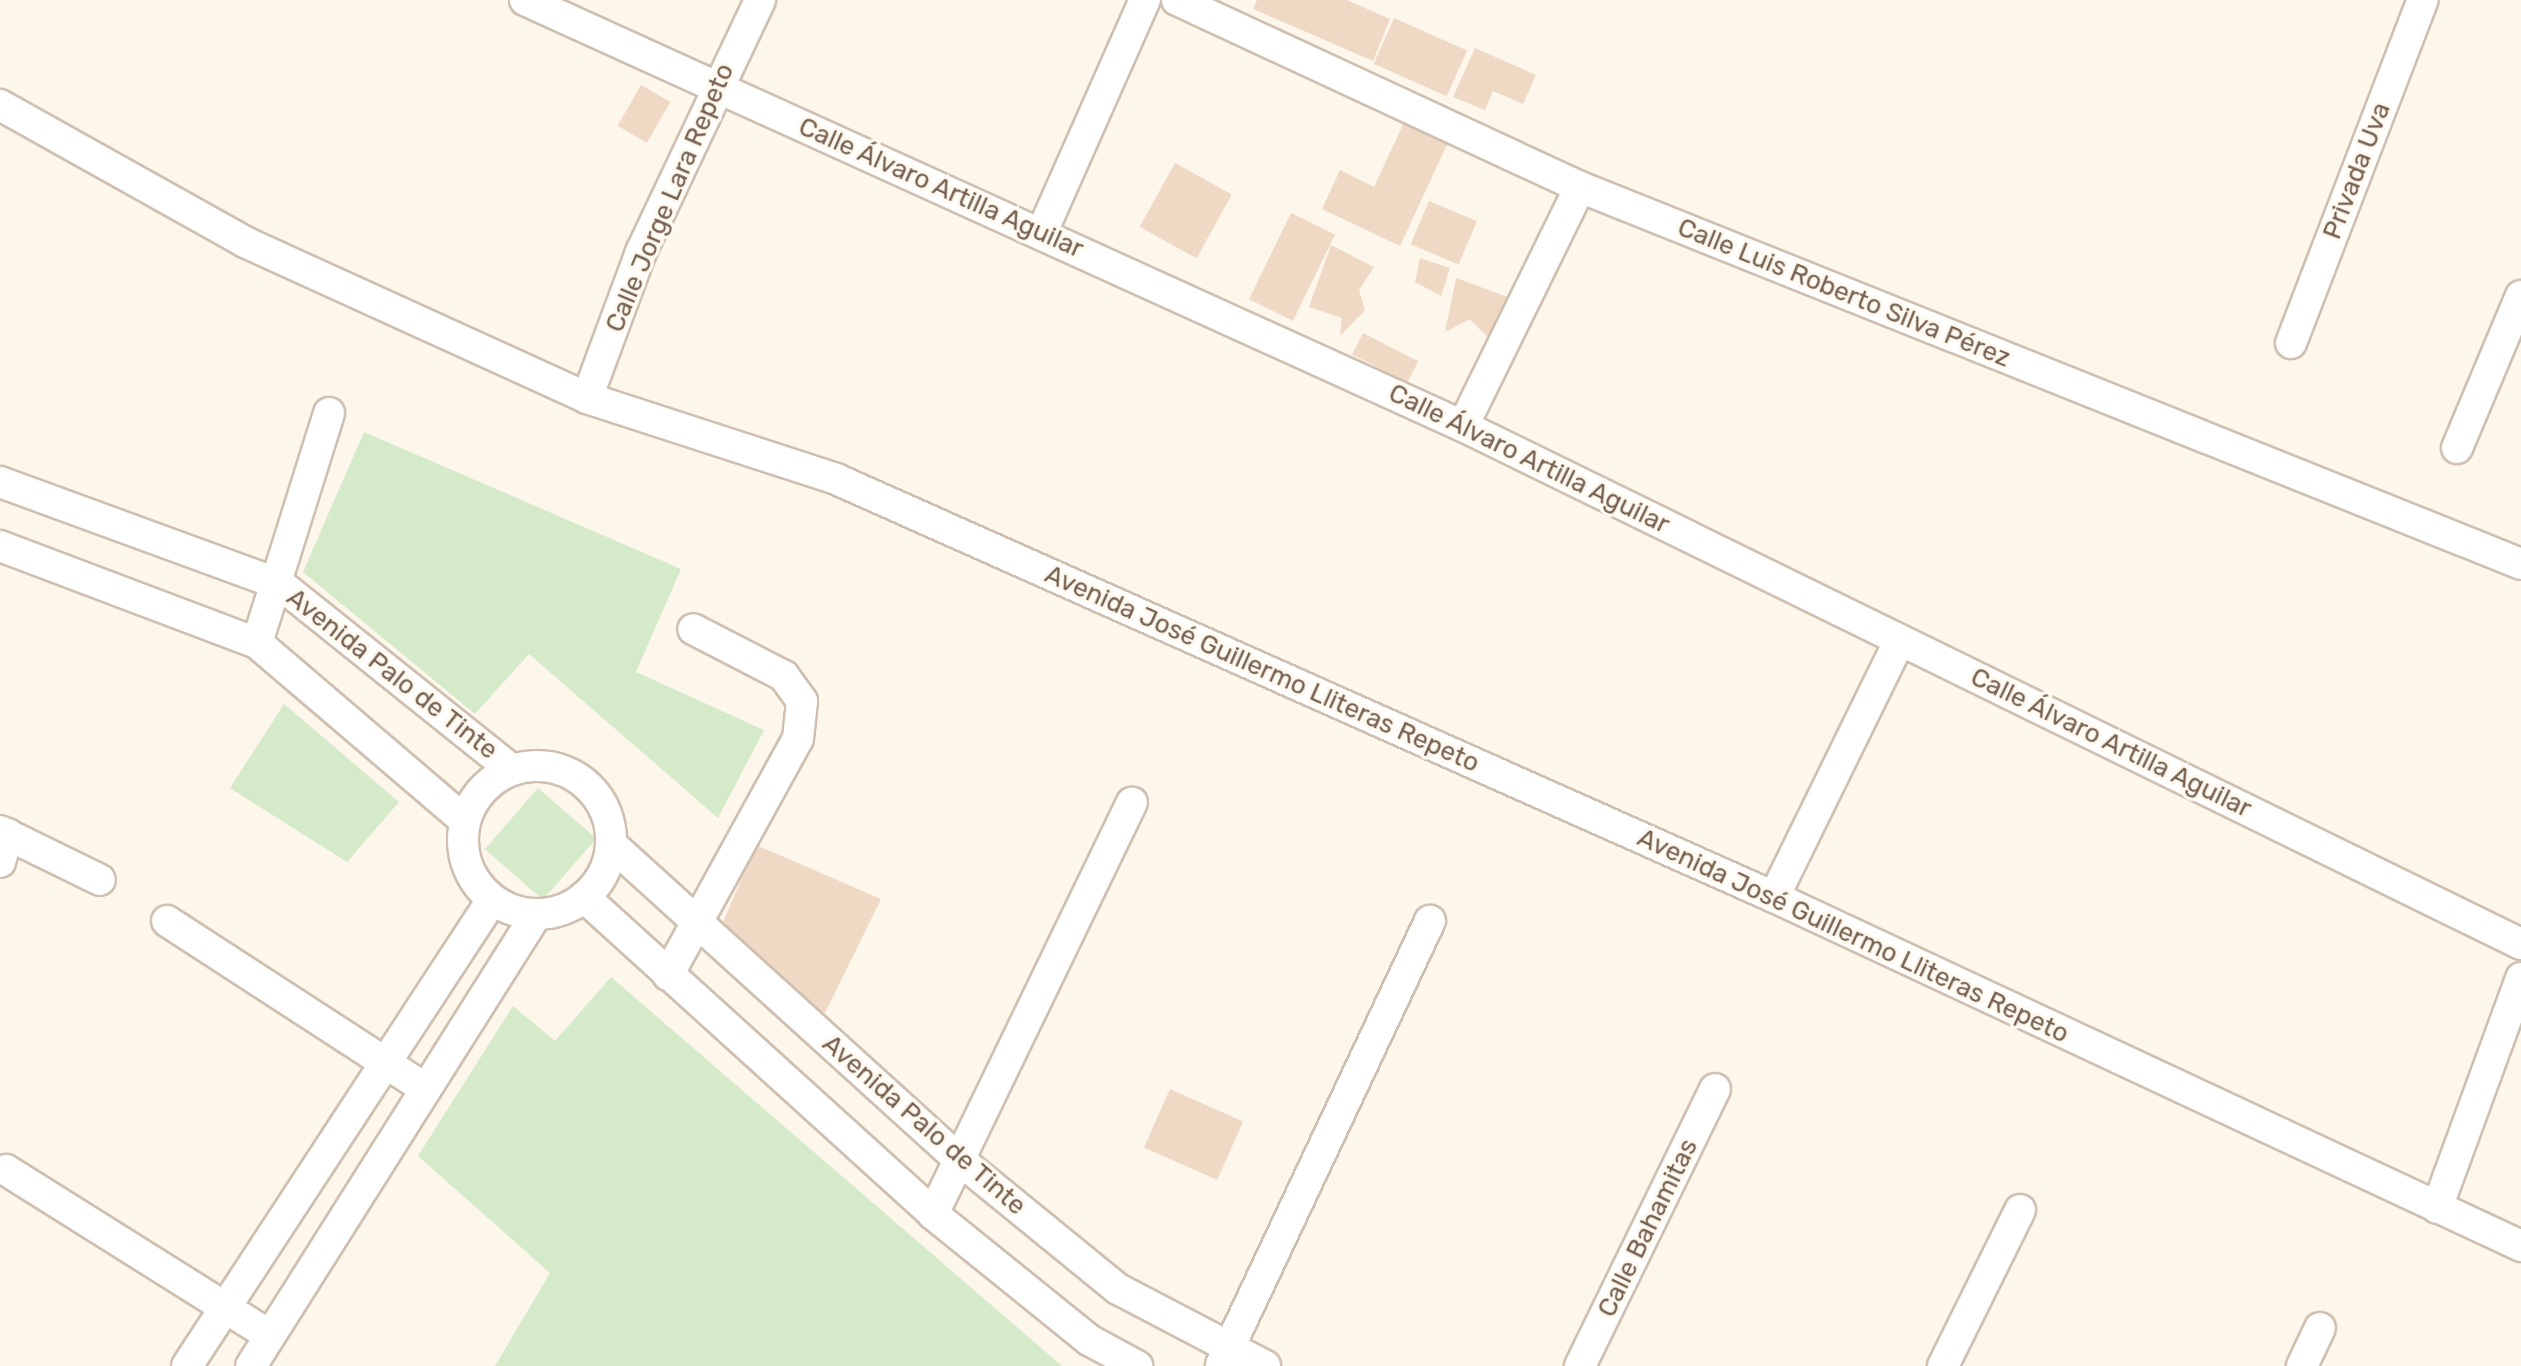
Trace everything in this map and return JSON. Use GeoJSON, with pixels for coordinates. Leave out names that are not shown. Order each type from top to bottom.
{"type":"FeatureCollection","features":[{"type":"Feature","properties":{"kind":"street","name":"Calle Álvaro Artilla Aguilar"},"geometry":{"type":"LineString","coordinates":[[525,0],[1042,232],[1463,426],[2521,944]]}},
{"type":"Feature","properties":{"kind":"street","name":"Calle Jorge Lara Repeto"},"geometry":{"type":"LineString","coordinates":[[587,398],[641,252],[760,0]]}},
{"type":"Feature","properties":{"kind":"street"},"geometry":{"type":"LineString","coordinates":[[1042,232],[1145,0]]}},
{"type":"Feature","properties":{"kind":"street","name":"Calle Luis Roberto Silva Pérez"},"geometry":{"type":"LineString","coordinates":[[1177,0],[1580,187],[2521,564]]}},
{"type":"Feature","properties":{"kind":"street","name":"Privada Uva"},"geometry":{"type":"LineString","coordinates":[[2291,343],[2423,0]]}},
{"type":"Feature","properties":{"kind":"street","name":"Avenida José Guillermo Lliteras Repeto"},"geometry":{"type":"LineString","coordinates":[[0,105],[245,242],[587,398],[836,479],[1774,897],[2521,1246]]}},
{"type":"Feature","properties":{"kind":"street"},"geometry":{"type":"LineString","coordinates":[[1463,426],[1580,187]]}},
{"type":"Feature","properties":{"kind":"street"},"geometry":{"type":"LineString","coordinates":[[2457,448],[2521,296]]}},
{"type":"Feature","properties":{"kind":"street"},"geometry":{"type":"LineString","coordinates":[[257,643],[281,585],[329,413]]}},
{"type":"Feature","properties":{"kind":"street","name":"Avenida Palo de Tinte"},"geometry":{"type":"LineString","coordinates":[[0,482],[281,585],[511,769]]}},
{"type":"Feature","properties":{"kind":"street"},"geometry":{"type":"LineString","coordinates":[[0,546],[257,643],[464,820]]}},
{"type":"Feature","properties":{"kind":"street"},"geometry":{"type":"LineString","coordinates":[[668,975],[701,926],[798,739],[802,701],[784,676],[693,629]]}},
{"type":"Feature","properties":{"kind":"street"},"geometry":{"type":"LineString","coordinates":[[1774,897],[1900,640]]}},
{"type":"Feature","properties":{"kind":"street"},"geometry":{"type":"LineString","coordinates":[[251,1366],[421,1086],[536,915],[584,897],[603,874],[612,845],[610,820],[583,779],[536,764],[511,769],[481,789],[464,820],[472,878],[492,900],[536,915]]}},
{"type":"Feature","properties":{"kind":"street"},"geometry":{"type":"LineString","coordinates":[[933,1214],[1132,803]]}},
{"type":"Feature","properties":{"kind":"street"},"geometry":{"type":"LineString","coordinates":[[3,842],[100,880]]}},
{"type":"Feature","properties":{"kind":"street","name":"Avenida Palo de Tinte"},"geometry":{"type":"LineString","coordinates":[[612,845],[961,1161],[1118,1289],[1225,1357],[1265,1366]]}},
{"type":"Feature","properties":{"kind":"street"},"geometry":{"type":"LineString","coordinates":[[584,897],[933,1214],[1089,1340],[1137,1366]]}},
{"type":"Feature","properties":{"kind":"street"},"geometry":{"type":"LineString","coordinates":[[187,1366],[380,1062],[492,900]]}},
{"type":"Feature","properties":{"kind":"street"},"geometry":{"type":"LineString","coordinates":[[167,921],[421,1086]]}},
{"type":"Feature","properties":{"kind":"street"},"geometry":{"type":"LineString","coordinates":[[1225,1357],[1430,921]]}},
{"type":"Feature","properties":{"kind":"street"},"geometry":{"type":"LineString","coordinates":[[2437,1208],[2521,978]]}},
{"type":"Feature","properties":{"kind":"street","name":"Calle Bahamitas"},"geometry":{"type":"LineString","coordinates":[[1580,1366],[1715,1089]]}},
{"type":"Feature","properties":{"kind":"street"},"geometry":{"type":"LineString","coordinates":[[6,1170],[269,1335]]}},
{"type":"Feature","properties":{"kind":"street"},"geometry":{"type":"LineString","coordinates":[[1943,1366],[2020,1210]]}},
{"type":"Feature","properties":{"kind":"street"},"geometry":{"type":"LineString","coordinates":[[2302,1366],[2320,1328]]}},
{"type":"Feature","properties":{"kind":"green space"},"geometry":{"type":"Polygon","coordinates":[[[364,432],[681,569],[636,672],[764,730],[718,818],[529,654],[475,714],[303,572],[364,432]]]}},
{"type":"Feature","properties":{"kind":"green space"},"geometry":{"type":"Polygon","coordinates":[[[284,704],[399,802],[347,862],[230,788],[284,704]]]}},
{"type":"Feature","properties":{"kind":"green space"},"geometry":{"type":"Polygon","coordinates":[[[538,788],[596,839],[543,900],[485,849],[538,788]]]}},
{"type":"Feature","properties":{"kind":"green space"},"geometry":{"type":"Polygon","coordinates":[[[611,977],[1062,1366],[495,1366],[550,1273],[418,1156],[513,1006],[555,1041],[611,977]]]}},
{"type":"Feature","properties":{"kind":"building"},"geometry":{"type":"Polygon","coordinates":[[[1257,0],[1347,0],[1390,19],[1373,61],[1253,9],[1257,0]]]}},
{"type":"Feature","properties":{"kind":"building"},"geometry":{"type":"Polygon","coordinates":[[[1394,18],[1467,51],[1447,96],[1374,64],[1394,18]]]}},
{"type":"Feature","properties":{"kind":"building"},"geometry":{"type":"Polygon","coordinates":[[[1475,48],[1536,75],[1523,104],[1493,91],[1485,110],[1453,97],[1475,48]]]}},
{"type":"Feature","properties":{"kind":"building"},"geometry":{"type":"Polygon","coordinates":[[[641,85],[670,102],[647,143],[618,126],[641,85]]]}},
{"type":"Feature","properties":{"kind":"building"},"geometry":{"type":"Polygon","coordinates":[[[1407,116],[1451,136],[1400,246],[1322,209],[1340,170],[1374,187],[1407,116]]]}},
{"type":"Feature","properties":{"kind":"building"},"geometry":{"type":"Polygon","coordinates":[[[1175,163],[1232,195],[1196,258],[1140,227],[1175,163]]]}},
{"type":"Feature","properties":{"kind":"building"},"geometry":{"type":"Polygon","coordinates":[[[1429,201],[1477,221],[1459,265],[1411,244],[1429,201]]]}},
{"type":"Feature","properties":{"kind":"building"},"geometry":{"type":"Polygon","coordinates":[[[1291,213],[1335,234],[1293,321],[1249,299],[1291,213]]]}},
{"type":"Feature","properties":{"kind":"building"},"geometry":{"type":"Polygon","coordinates":[[[1331,245],[1374,267],[1359,290],[1365,310],[1340,336],[1342,318],[1309,307],[1331,245]]]}},
{"type":"Feature","properties":{"kind":"building"},"geometry":{"type":"Polygon","coordinates":[[[1420,258],[1450,268],[1441,296],[1415,282],[1420,258]]]}},
{"type":"Feature","properties":{"kind":"building"},"geometry":{"type":"Polygon","coordinates":[[[1456,278],[1508,297],[1490,340],[1470,319],[1445,332],[1456,278]]]}},
{"type":"Feature","properties":{"kind":"building"},"geometry":{"type":"Polygon","coordinates":[[[1363,333],[1418,361],[1407,383],[1352,354],[1363,333]]]}},
{"type":"Feature","properties":{"kind":"building"},"geometry":{"type":"Polygon","coordinates":[[[756,845],[881,899],[825,1013],[716,938],[756,845]]]}},
{"type":"Feature","properties":{"kind":"building"},"geometry":{"type":"Polygon","coordinates":[[[1170,1089],[1243,1122],[1217,1180],[1144,1147],[1170,1089]]]}}]}
